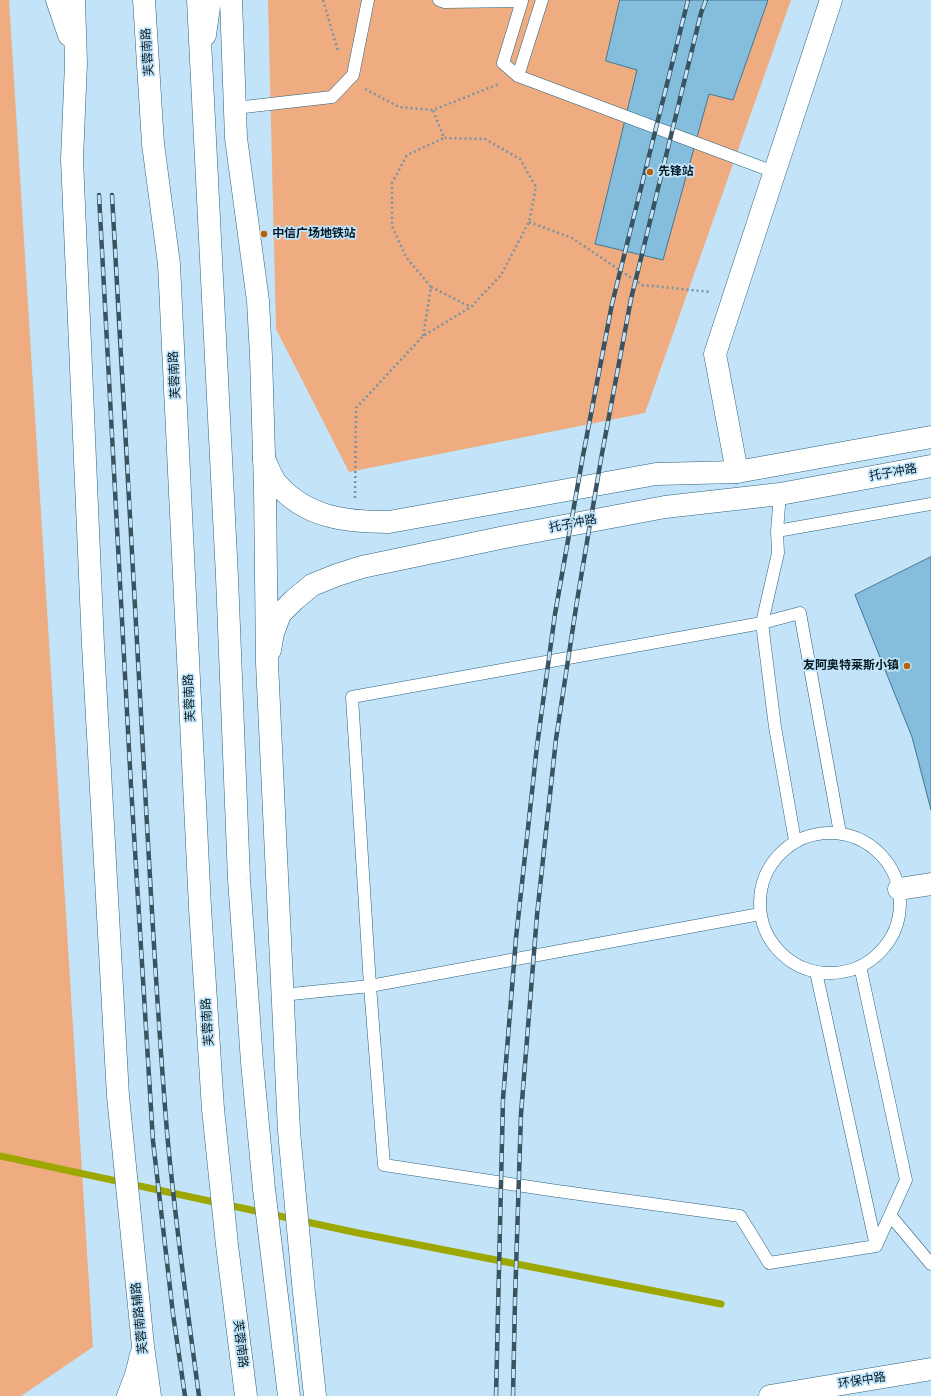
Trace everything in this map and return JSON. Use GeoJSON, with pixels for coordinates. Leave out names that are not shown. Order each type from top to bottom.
{"type":"FeatureCollection","features":[{"type":"Feature","properties":{"kind":"main road"},"geometry":{"type":"LineString","coordinates":[[57,0],[76,63]]}},
{"type":"Feature","properties":{"kind":"main road"},"geometry":{"type":"LineString","coordinates":[[74,0],[76,63]]}},
{"type":"Feature","properties":{"kind":"main road","name":"芙蓉南路"},"geometry":{"type":"LineString","coordinates":[[144,0],[153,144],[169,264],[200,908],[214,1108],[227,1245],[246,1396]]}},
{"type":"Feature","properties":{"kind":"main road"},"geometry":{"type":"LineString","coordinates":[[198,0],[227,577],[240,879],[252,1062],[264,1189],[289,1396]]}},
{"type":"Feature","properties":{"kind":"main road"},"geometry":{"type":"LineString","coordinates":[[201,62],[210,0]]}},
{"type":"Feature","properties":{"kind":"main road"},"geometry":{"type":"LineString","coordinates":[[231,0],[236,138],[258,300],[261,356],[265,488],[267,663],[289,1131],[315,1396]]}},
{"type":"Feature","properties":{"kind":"main road"},"geometry":{"type":"LineString","coordinates":[[736,472],[715,354],[831,0]]}},
{"type":"Feature","properties":{"kind":"main road","name":"芙蓉南路辅路"},"geometry":{"type":"LineString","coordinates":[[76,63],[72,166],[93,645],[118,1096],[143,1346],[150,1396]]}},
{"type":"Feature","properties":{"kind":"main road"},"geometry":{"type":"LineString","coordinates":[[264,459],[276,483],[290,497],[304,507],[321,514],[337,518],[363,522],[389,522],[656,474],[736,472],[931,437]]}},
{"type":"Feature","properties":{"kind":"main road","name":"托子冲路"},"geometry":{"type":"LineString","coordinates":[[267,663],[273,633],[280,614],[312,585],[337,575],[398,559],[665,507],[780,494],[931,466]]}},
{"type":"Feature","properties":{"kind":"main road"},"geometry":{"type":"LineString","coordinates":[[899,890],[931,884]]}},
{"type":"Feature","properties":{"kind":"main road"},"geometry":{"type":"LineString","coordinates":[[128,1396],[136,1375],[143,1346]]}},
{"type":"Feature","properties":{"kind":"main road","name":"环保中路"},"geometry":{"type":"LineString","coordinates":[[770,1396],[931,1369]]}},
{"type":"Feature","properties":{"kind":"lane"},"geometry":{"type":"LineString","coordinates":[[235,108],[332,97],[353,75],[368,0]]}},
{"type":"Feature","properties":{"kind":"lane"},"geometry":{"type":"LineString","coordinates":[[439,0],[444,2],[522,1],[503,64],[518,76],[774,172]]}},
{"type":"Feature","properties":{"kind":"lane"},"geometry":{"type":"LineString","coordinates":[[518,76],[542,0]]}},
{"type":"Feature","properties":{"kind":"lane"},"geometry":{"type":"LineString","coordinates":[[780,494],[778,553],[762,624],[775,727],[795,841]]}},
{"type":"Feature","properties":{"kind":"lane"},"geometry":{"type":"LineString","coordinates":[[778,531],[931,504]]}},
{"type":"Feature","properties":{"kind":"lane"},"geometry":{"type":"LineString","coordinates":[[840,832],[800,614],[762,624],[352,697],[370,986],[384,1165],[557,1191],[740,1216],[769,1263],[876,1246]]}},
{"type":"Feature","properties":{"kind":"lane"},"geometry":{"type":"LineString","coordinates":[[819,832],[840,832],[854,837],[873,847],[889,865],[899,890],[899,914],[891,937],[880,952],[860,966],[840,972],[816,972],[793,963],[771,942],[760,914],[761,885],[772,863],[795,841],[819,832]]}},
{"type":"Feature","properties":{"kind":"lane"},"geometry":{"type":"LineString","coordinates":[[282,995],[370,986],[760,914]]}},
{"type":"Feature","properties":{"kind":"lane"},"geometry":{"type":"LineString","coordinates":[[860,966],[906,1180],[876,1246]]}},
{"type":"Feature","properties":{"kind":"lane"},"geometry":{"type":"LineString","coordinates":[[816,972],[876,1246]]}},
{"type":"Feature","properties":{"kind":"lane"},"geometry":{"type":"LineString","coordinates":[[890,1215],[931,1264]]}},
{"type":"Feature","properties":{"kind":"path"},"geometry":{"type":"LineString","coordinates":[[323,0],[339,55],[361,87],[398,107],[433,110],[518,76]]}},
{"type":"Feature","properties":{"kind":"path"},"geometry":{"type":"LineString","coordinates":[[433,110],[444,138]]}},
{"type":"Feature","properties":{"kind":"path"},"geometry":{"type":"LineString","coordinates":[[356,501],[356,408],[423,336],[472,307],[501,275],[530,222],[536,187],[520,159],[485,139],[444,138],[407,155],[392,183],[392,226],[406,257],[431,287],[472,307]]}},
{"type":"Feature","properties":{"kind":"path"},"geometry":{"type":"LineString","coordinates":[[530,222],[572,238],[642,284],[734,295]]}},
{"type":"Feature","properties":{"kind":"path"},"geometry":{"type":"LineString","coordinates":[[423,336],[431,287]]}},
{"type":"Feature","properties":{"kind":"shaded area"},"geometry":{"type":"Polygon","coordinates":[[[0,0],[9,0],[93,1347],[21,1396],[0,1396],[0,0]]]}},
{"type":"Feature","properties":{"kind":"shaded area"},"geometry":{"type":"Polygon","coordinates":[[[268,0],[791,0],[645,413],[349,472],[276,329],[268,0]]]}},
{"type":"Feature","properties":{"kind":"building","name":"先锋站"},"geometry":{"type":"Polygon","coordinates":[[[620,0],[768,0],[733,100],[709,94],[663,260],[595,244],[637,70],[606,61],[620,0]]]}},
{"type":"Feature","properties":{"kind":"building","name":"友阿奥特莱斯小镇"},"geometry":{"type":"Polygon","coordinates":[[[931,557],[931,810],[912,737],[855,595],[931,557]]]}},
{"type":"Feature","properties":{"kind":"waterway"},"geometry":{"type":"LineString","coordinates":[[0,1156],[358,1233],[721,1304]]}},
{"type":"Feature","properties":{"kind":"railway"},"geometry":{"type":"LineString","coordinates":[[496,1396],[503,1099],[516,938],[537,746],[555,614],[612,304],[688,0]]}},
{"type":"Feature","properties":{"kind":"railway"},"geometry":{"type":"LineString","coordinates":[[513,1396],[521,1114],[537,915],[556,739],[601,459],[631,299],[701,13],[706,0]]}},
{"type":"Feature","properties":{"kind":"railway"},"geometry":{"type":"LineString","coordinates":[[99,195],[131,786],[153,1141],[173,1314],[185,1396]]}},
{"type":"Feature","properties":{"kind":"railway"},"geometry":{"type":"LineString","coordinates":[[112,195],[159,1023],[167,1132],[174,1198],[199,1396]]}},
{"type":"Feature","properties":{"kind":"place","name":"先锋站"},"geometry":{"type":"Point","coordinates":[650,172]}},
{"type":"Feature","properties":{"kind":"place","name":"中信广场地铁站"},"geometry":{"type":"Point","coordinates":[264,234]}},
{"type":"Feature","properties":{"kind":"place","name":"友阿奥特莱斯小镇"},"geometry":{"type":"Point","coordinates":[907,666]}}]}
